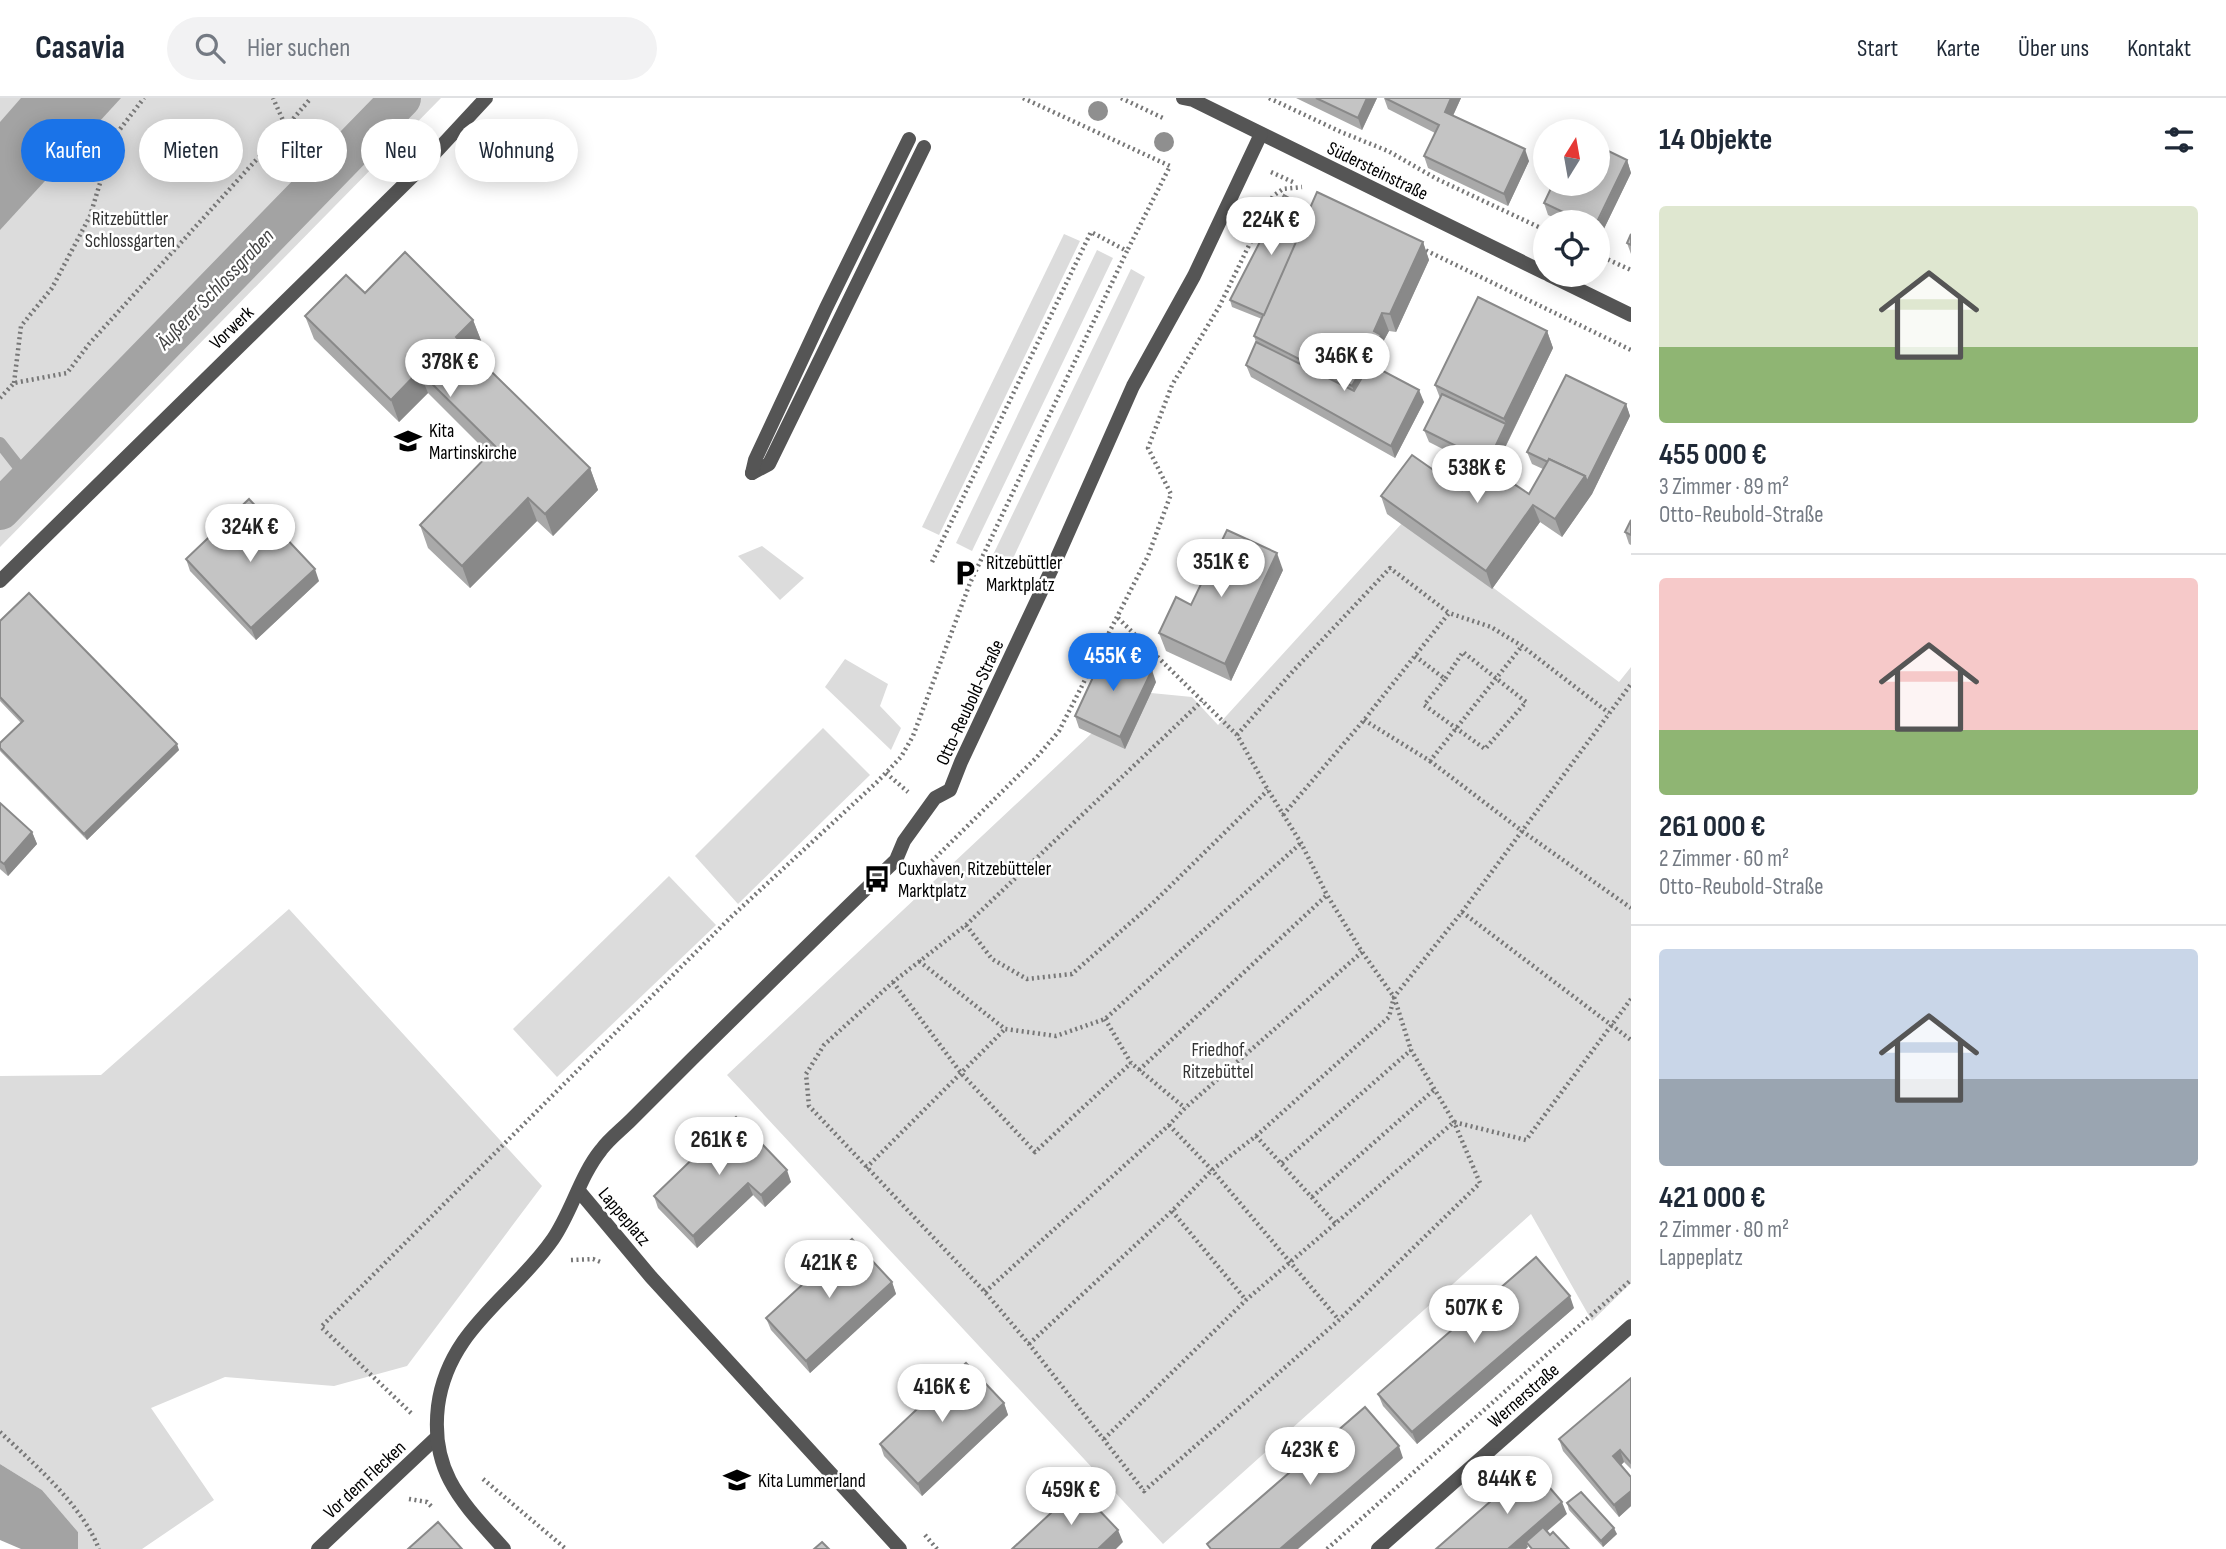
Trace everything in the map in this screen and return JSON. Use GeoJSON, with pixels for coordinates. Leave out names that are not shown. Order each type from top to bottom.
{"type":"FeatureCollection","features":[{"type":"Feature","properties":{"kind":"street","name":"Vorwerk"},"geometry":{"type":"LineString","coordinates":[[0,581],[421,168],[486,98]]}},
{"type":"Feature","properties":{"kind":"street","name":"Südersteinstraße"},"geometry":{"type":"LineString","coordinates":[[1189,99],[1533,267]]}},
{"type":"Feature","properties":{"kind":"street","name":"Otto-Reubold-Straße"},"geometry":{"type":"LineString","coordinates":[[579,1191],[600,1150],[896,860],[904,841],[935,798],[950,790],[1133,386],[1195,276],[1261,134]]}},
{"type":"Feature","properties":{"kind":"street"},"geometry":{"type":"LineString","coordinates":[[909,139],[826,308],[755,460],[752,473],[769,464],[924,146]]}},
{"type":"Feature","properties":{"kind":"street","name":"Südersteinstraße"},"geometry":{"type":"LineString","coordinates":[[1574,287],[1631,315]]}},
{"type":"Feature","properties":{"kind":"street","name":"Lappeplatz"},"geometry":{"type":"LineString","coordinates":[[504,1549],[454,1490],[442,1463],[437,1437],[438,1408],[444,1379],[468,1333],[553,1239],[579,1191],[652,1277],[900,1549]]}},
{"type":"Feature","properties":{"kind":"street","name":"Wernerstraße"},"geometry":{"type":"LineString","coordinates":[[1378,1549],[1631,1326]]}},
{"type":"Feature","properties":{"kind":"street","name":"Vor dem Flecken"},"geometry":{"type":"LineString","coordinates":[[318,1549],[437,1437]]}},
{"type":"Feature","properties":{"kind":"path"},"geometry":{"type":"LineString","coordinates":[[0,398],[14,383],[21,326],[52,289],[90,216],[114,137],[144,98]]}},
{"type":"Feature","properties":{"kind":"path"},"geometry":{"type":"LineString","coordinates":[[273,98],[282,119]]}},
{"type":"Feature","properties":{"kind":"path"},"geometry":{"type":"LineString","coordinates":[[293,119],[311,98]]}},
{"type":"Feature","properties":{"kind":"path"},"geometry":{"type":"LineString","coordinates":[[437,1437],[321,1327],[731,917],[901,757],[913,736],[970,583],[1170,166],[1023,98]]}},
{"type":"Feature","properties":{"kind":"path"},"geometry":{"type":"LineString","coordinates":[[1269,98],[1388,151],[1437,179],[1533,224]]}},
{"type":"Feature","properties":{"kind":"path"},"geometry":{"type":"LineString","coordinates":[[14,383],[67,373],[97,335],[257,159]]}},
{"type":"Feature","properties":{"kind":"path"},"geometry":{"type":"LineString","coordinates":[[917,875],[1037,758],[1059,731],[1148,556],[1171,494],[1148,448],[1172,385],[1219,307],[1273,196],[1283,189],[1303,187]]}},
{"type":"Feature","properties":{"kind":"path"},"geometry":{"type":"LineString","coordinates":[[932,562],[1091,232],[1127,251]]}},
{"type":"Feature","properties":{"kind":"path"},"geometry":{"type":"LineString","coordinates":[[1412,244],[1631,350]]}},
{"type":"Feature","properties":{"kind":"path"},"geometry":{"type":"LineString","coordinates":[[1610,260],[1631,270]]}},
{"type":"Feature","properties":{"kind":"path"},"geometry":{"type":"LineString","coordinates":[[1237,735],[1390,568],[1449,613],[1492,627],[1522,646],[1609,713]]}},
{"type":"Feature","properties":{"kind":"path"},"geometry":{"type":"LineString","coordinates":[[1283,815],[1364,720],[1449,613]]}},
{"type":"Feature","properties":{"kind":"path"},"geometry":{"type":"LineString","coordinates":[[1118,618],[1237,735],[1301,843],[1327,895],[1394,997],[1411,1050],[1454,1122],[1480,1183],[1339,1320],[1144,1490],[1030,1344],[985,1292],[809,1106],[806,1074],[824,1045],[893,982],[967,925],[1202,701]]}},
{"type":"Feature","properties":{"kind":"path"},"geometry":{"type":"LineString","coordinates":[[1430,761],[1522,646]]}},
{"type":"Feature","properties":{"kind":"path"},"geometry":{"type":"LineString","coordinates":[[1463,652],[1496,679],[1526,702],[1485,749],[1424,705],[1463,652]]}},
{"type":"Feature","properties":{"kind":"path"},"geometry":{"type":"LineString","coordinates":[[1415,656],[1445,679]]}},
{"type":"Feature","properties":{"kind":"path"},"geometry":{"type":"LineString","coordinates":[[1030,1344],[1212,1170],[1256,1136],[1389,1017],[1394,997],[1462,912],[1631,684]]}},
{"type":"Feature","properties":{"kind":"path"},"geometry":{"type":"LineString","coordinates":[[1364,720],[1430,761],[1522,831],[1631,908]]}},
{"type":"Feature","properties":{"kind":"path"},"geometry":{"type":"LineString","coordinates":[[886,773],[914,797]]}},
{"type":"Feature","properties":{"kind":"path"},"geometry":{"type":"LineString","coordinates":[[967,925],[992,959],[1027,979],[1072,974],[1153,902],[1268,790]]}},
{"type":"Feature","properties":{"kind":"path"},"geometry":{"type":"LineString","coordinates":[[919,961],[1005,1029],[1056,1036],[1105,1019],[1301,843]]}},
{"type":"Feature","properties":{"kind":"path"},"geometry":{"type":"LineString","coordinates":[[1139,1070],[1327,895]]}},
{"type":"Feature","properties":{"kind":"path"},"geometry":{"type":"LineString","coordinates":[[1462,912],[1631,1040]]}},
{"type":"Feature","properties":{"kind":"path"},"geometry":{"type":"LineString","coordinates":[[985,1292],[1185,1108],[1362,952]]}},
{"type":"Feature","properties":{"kind":"path"},"geometry":{"type":"LineString","coordinates":[[893,982],[961,1073],[1035,1152],[1131,1063]]}},
{"type":"Feature","properties":{"kind":"path"},"geometry":{"type":"LineString","coordinates":[[1454,1122],[1525,1140],[1631,999]]}},
{"type":"Feature","properties":{"kind":"path"},"geometry":{"type":"LineString","coordinates":[[1105,1019],[1131,1063],[1185,1108]]}},
{"type":"Feature","properties":{"kind":"path"},"geometry":{"type":"LineString","coordinates":[[866,1168],[1005,1029]]}},
{"type":"Feature","properties":{"kind":"path"},"geometry":{"type":"LineString","coordinates":[[1282,1163],[1411,1050]]}},
{"type":"Feature","properties":{"kind":"path"},"geometry":{"type":"LineString","coordinates":[[1312,1197],[1435,1089]]}},
{"type":"Feature","properties":{"kind":"path"},"geometry":{"type":"LineString","coordinates":[[1104,1439],[1246,1300],[1454,1122]]}},
{"type":"Feature","properties":{"kind":"path"},"geometry":{"type":"LineString","coordinates":[[1169,1125],[1212,1170],[1339,1320]]}},
{"type":"Feature","properties":{"kind":"path"},"geometry":{"type":"LineString","coordinates":[[1256,1136],[1336,1224]]}},
{"type":"Feature","properties":{"kind":"path"},"geometry":{"type":"LineString","coordinates":[[1172,1211],[1246,1300]]}},
{"type":"Feature","properties":{"kind":"path"},"geometry":{"type":"LineString","coordinates":[[563,1264],[574,1259],[593,1259],[604,1263]]}},
{"type":"Feature","properties":{"kind":"path"},"geometry":{"type":"LineString","coordinates":[[1327,1549],[1631,1280]]}},
{"type":"Feature","properties":{"kind":"path"},"geometry":{"type":"LineString","coordinates":[[0,1432],[48,1476],[93,1533],[99,1549]]}},
{"type":"Feature","properties":{"kind":"path"},"geometry":{"type":"LineString","coordinates":[[477,1474],[566,1549]]}},
{"type":"Feature","properties":{"kind":"path"},"geometry":{"type":"LineString","coordinates":[[404,1501],[412,1499],[427,1502],[436,1511]]}},
{"type":"Feature","properties":{"kind":"path"},"geometry":{"type":"LineString","coordinates":[[919,1529],[937,1549]]}},
{"type":"Feature","properties":{"kind":"green space","name":"Ritzebüttler Schlossgarten"},"geometry":{"type":"Polygon","coordinates":[[[0,98],[441,98],[420,119],[361,119],[361,179],[0,547],[0,98]]]}},
{"type":"Feature","properties":{"kind":"green space"},"geometry":{"type":"Polygon","coordinates":[[[1064,234],[1080,241],[939,535],[922,527],[1064,234]]]}},
{"type":"Feature","properties":{"kind":"green space"},"geometry":{"type":"Polygon","coordinates":[[[1097,250],[1113,258],[972,551],[956,543],[1097,250]]]}},
{"type":"Feature","properties":{"kind":"green space"},"geometry":{"type":"Polygon","coordinates":[[[1131,269],[1145,277],[1009,567],[991,559],[1131,269]]]}},
{"type":"Feature","properties":{"kind":"green space","name":"Friedhof Ritzebüttel"},"geometry":{"type":"Polygon","coordinates":[[[1404,521],[1619,682],[1631,667],[1631,1283],[1592,1321],[1531,1214],[1163,1544],[727,1075],[1092,733],[1151,693],[1192,697],[1218,725],[1404,521]]]}},
{"type":"Feature","properties":{"kind":"green space"},"geometry":{"type":"Polygon","coordinates":[[[762,546],[804,578],[780,600],[738,556],[762,546]]]}},
{"type":"Feature","properties":{"kind":"green space"},"geometry":{"type":"Polygon","coordinates":[[[845,659],[888,684],[880,706],[901,728],[891,750],[825,687],[845,659]]]}},
{"type":"Feature","properties":{"kind":"green space"},"geometry":{"type":"Polygon","coordinates":[[[823,728],[870,775],[738,904],[695,856],[823,728]]]}},
{"type":"Feature","properties":{"kind":"green space"},"geometry":{"type":"Polygon","coordinates":[[[669,876],[716,925],[557,1077],[513,1029],[669,876]]]}},
{"type":"Feature","properties":{"kind":"green space"},"geometry":{"type":"Polygon","coordinates":[[[289,909],[542,1186],[407,1366],[334,1386],[225,1377],[151,1408],[214,1500],[142,1549],[78,1549],[78,1532],[42,1490],[0,1464],[0,1076],[101,1075],[289,909]]]}},
{"type":"Feature","properties":{"kind":"shaded area"},"geometry":{"type":"Polygon","coordinates":[[[21,98],[121,98],[102,119],[21,119],[21,182],[44,182],[0,230],[0,122],[21,98]]]}},
{"type":"Feature","properties":{"kind":"shaded area"},"geometry":{"type":"Polygon","coordinates":[[[0,1464],[42,1490],[78,1532],[78,1549],[21,1549],[0,1540],[0,1464]]]}},
{"type":"Feature","properties":{"kind":"building"},"geometry":{"type":"Polygon","coordinates":[[[1316,98],[1367,98],[1358,118],[1316,98]]]}},
{"type":"Feature","properties":{"kind":"building"},"geometry":{"type":"Polygon","coordinates":[[[1385,98],[1451,98],[1445,112],[1525,149],[1504,194],[1424,156],[1439,125],[1385,98]]]}},
{"type":"Feature","properties":{"kind":"building"},"geometry":{"type":"Polygon","coordinates":[[[1610,152],[1627,160],[1610,195],[1610,152]]]}},
{"type":"Feature","properties":{"kind":"building"},"geometry":{"type":"Polygon","coordinates":[[[1317,192],[1423,242],[1390,314],[1382,313],[1374,331],[1381,335],[1352,386],[1254,336],[1317,192]]]}},
{"type":"Feature","properties":{"kind":"building"},"geometry":{"type":"Polygon","coordinates":[[[1284,195],[1310,210],[1264,315],[1230,300],[1284,195]]]}},
{"type":"Feature","properties":{"kind":"building"},"geometry":{"type":"Polygon","coordinates":[[[1547,196],[1610,196],[1603,210],[1559,210],[1544,203],[1547,196]]]}},
{"type":"Feature","properties":{"kind":"building"},"geometry":{"type":"Polygon","coordinates":[[[405,252],[473,320],[456,337],[590,468],[545,514],[528,498],[462,566],[420,525],[496,447],[419,371],[391,400],[305,316],[346,275],[365,293],[405,252]]]}},
{"type":"Feature","properties":{"kind":"building"},"geometry":{"type":"Polygon","coordinates":[[[1478,297],[1547,331],[1504,419],[1435,385],[1478,297]]]}},
{"type":"Feature","properties":{"kind":"building"},"geometry":{"type":"Polygon","coordinates":[[[1256,342],[1354,391],[1370,364],[1419,390],[1391,446],[1246,365],[1256,342]]]}},
{"type":"Feature","properties":{"kind":"building"},"geometry":{"type":"Polygon","coordinates":[[[1566,375],[1626,404],[1587,482],[1585,476],[1527,452],[1566,375]]]}},
{"type":"Feature","properties":{"kind":"building"},"geometry":{"type":"Polygon","coordinates":[[[1442,394],[1506,424],[1488,462],[1424,430],[1442,394]]]}},
{"type":"Feature","properties":{"kind":"building"},"geometry":{"type":"Polygon","coordinates":[[[1412,455],[1462,490],[1481,462],[1529,494],[1549,459],[1585,476],[1555,519],[1533,505],[1486,571],[1381,496],[1412,455]]]}},
{"type":"Feature","properties":{"kind":"building"},"geometry":{"type":"Polygon","coordinates":[[[249,499],[315,569],[251,628],[186,559],[249,499]]]}},
{"type":"Feature","properties":{"kind":"building"},"geometry":{"type":"Polygon","coordinates":[[[1631,520],[1631,535],[1625,532],[1631,520]]]}},
{"type":"Feature","properties":{"kind":"building"},"geometry":{"type":"Polygon","coordinates":[[[1227,530],[1277,553],[1225,664],[1159,633],[1176,597],[1191,605],[1227,530]]]}},
{"type":"Feature","properties":{"kind":"building"},"geometry":{"type":"Polygon","coordinates":[[[29,593],[177,744],[84,834],[0,748],[0,743],[23,721],[0,697],[0,621],[29,593]]]}},
{"type":"Feature","properties":{"kind":"building"},"geometry":{"type":"Polygon","coordinates":[[[1106,649],[1152,670],[1120,737],[1075,716],[1106,649]]]}},
{"type":"Feature","properties":{"kind":"building"},"geometry":{"type":"Polygon","coordinates":[[[0,803],[32,832],[4,864],[0,861],[0,803]]]}},
{"type":"Feature","properties":{"kind":"building"},"geometry":{"type":"Polygon","coordinates":[[[736,1117],[787,1170],[761,1195],[748,1183],[693,1236],[654,1196],[736,1117]]]}},
{"type":"Feature","properties":{"kind":"building"},"geometry":{"type":"Polygon","coordinates":[[[852,1239],[892,1282],[806,1361],[766,1318],[852,1239]]]}},
{"type":"Feature","properties":{"kind":"building"},"geometry":{"type":"Polygon","coordinates":[[[1536,1257],[1570,1296],[1412,1432],[1378,1394],[1536,1257]]]}},
{"type":"Feature","properties":{"kind":"building"},"geometry":{"type":"Polygon","coordinates":[[[966,1363],[1004,1403],[918,1484],[880,1444],[966,1363]]]}},
{"type":"Feature","properties":{"kind":"building"},"geometry":{"type":"Polygon","coordinates":[[[1631,1378],[1631,1463],[1620,1450],[1613,1456],[1631,1477],[1631,1491],[1614,1505],[1559,1439],[1631,1378]]]}},
{"type":"Feature","properties":{"kind":"building"},"geometry":{"type":"Polygon","coordinates":[[[1365,1407],[1399,1446],[1280,1549],[1211,1549],[1207,1544],[1365,1407]]]}},
{"type":"Feature","properties":{"kind":"building"},"geometry":{"type":"Polygon","coordinates":[[[1531,1466],[1562,1502],[1508,1549],[1436,1549],[1531,1466]]]}},
{"type":"Feature","properties":{"kind":"building"},"geometry":{"type":"Polygon","coordinates":[[[1078,1488],[1118,1530],[1098,1549],[1012,1549],[1078,1488]]]}},
{"type":"Feature","properties":{"kind":"building"},"geometry":{"type":"Polygon","coordinates":[[[1581,1492],[1614,1528],[1601,1541],[1567,1503],[1581,1492]]]}},
{"type":"Feature","properties":{"kind":"building"},"geometry":{"type":"Polygon","coordinates":[[[438,1522],[462,1549],[408,1549],[438,1522]]]}},
{"type":"Feature","properties":{"kind":"building"},"geometry":{"type":"Polygon","coordinates":[[[1543,1527],[1550,1535],[1553,1532],[1569,1549],[1532,1549],[1526,1542],[1543,1527]]]}},
{"type":"Feature","properties":{"kind":"building"},"geometry":{"type":"Polygon","coordinates":[[[822,1542],[829,1549],[814,1549],[822,1542]]]}},
{"type":"Feature","properties":{"kind":"waterway","name":"Äußerer Schlossgraben"},"geometry":{"type":"LineString","coordinates":[[0,510],[401,98]]}},
{"type":"Feature","properties":{"kind":"waterway","name":"Äußerer Schlossgraben"},"geometry":{"type":"LineString","coordinates":[[0,443],[29,480]]}},
{"type":"Feature","properties":{"kind":"place","name":"Kita Martinskirche"},"geometry":{"type":"Point","coordinates":[408,441]}},
{"type":"Feature","properties":{"kind":"place","name":"Ritzebüttler Marktplatz"},"geometry":{"type":"Point","coordinates":[965,573]}},
{"type":"Feature","properties":{"kind":"place","name":"Cuxhaven, Ritzebütteler Marktplatz"},"geometry":{"type":"Point","coordinates":[877,879]}},
{"type":"Feature","properties":{"kind":"place","name":"Kita Lummerland"},"geometry":{"type":"Point","coordinates":[737,1480]}}]}
